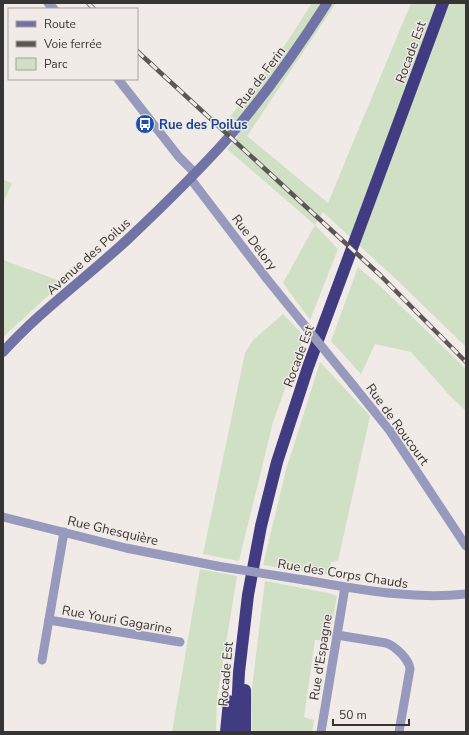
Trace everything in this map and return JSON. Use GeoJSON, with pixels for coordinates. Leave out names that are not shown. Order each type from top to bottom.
{"type":"FeatureCollection","features":[{"type":"Feature","properties":{"kind":"highway","name":"Rocade Est"},"geometry":{"type":"LineString","coordinates":[[236,732],[242,645],[257,546],[279,457],[308,367],[443,3]]}},
{"type":"Feature","properties":{"kind":"highway"},"geometry":{"type":"LineString","coordinates":[[226,732],[232,682],[242,645]]}},
{"type":"Feature","properties":{"kind":"highway"},"geometry":{"type":"LineString","coordinates":[[242,645],[245,678],[245,732]]}},
{"type":"Feature","properties":{"kind":"street","name":"Rue de Ferin"},"geometry":{"type":"LineString","coordinates":[[192,176],[258,102],[292,56],[327,3]]}},
{"type":"Feature","properties":{"kind":"street","name":"Rue Delory"},"geometry":{"type":"LineString","coordinates":[[119,80],[179,157],[301,321]]}},
{"type":"Feature","properties":{"kind":"street","name":"Avenue des Poilus"},"geometry":{"type":"LineString","coordinates":[[3,352],[26,329],[131,236],[192,176]]}},
{"type":"Feature","properties":{"kind":"street","name":"Rue de Roucourt"},"geometry":{"type":"LineString","coordinates":[[301,321],[390,431],[466,546]]}},
{"type":"Feature","properties":{"kind":"street","name":"Rue Ghesquière"},"geometry":{"type":"LineString","coordinates":[[3,516],[137,551],[217,566]]}},
{"type":"Feature","properties":{"kind":"street"},"geometry":{"type":"LineString","coordinates":[[42,660],[64,532]]}},
{"type":"Feature","properties":{"kind":"street","name":"Rue des Corps Chauds"},"geometry":{"type":"LineString","coordinates":[[217,566],[405,596],[435,597],[466,594]]}},
{"type":"Feature","properties":{"kind":"street","name":"Rue d'Espagne"},"geometry":{"type":"LineString","coordinates":[[321,732],[345,587]]}},
{"type":"Feature","properties":{"kind":"street","name":"Rue Youri Gagarine"},"geometry":{"type":"LineString","coordinates":[[49,620],[180,642]]}},
{"type":"Feature","properties":{"kind":"street"},"geometry":{"type":"LineString","coordinates":[[337,635],[386,643],[393,646],[409,663],[410,669],[400,732]]}},
{"type":"Feature","properties":{"kind":"green space"},"geometry":{"type":"Polygon","coordinates":[[[312,3],[336,3],[247,136],[328,203],[411,3],[466,3],[466,347],[398,281],[323,212],[315,225],[227,149],[238,137],[223,126],[287,42],[312,3]]]}},
{"type":"Feature","properties":{"kind":"green space"},"geometry":{"type":"Polygon","coordinates":[[[3,180],[12,183],[3,204],[3,180]]]}},
{"type":"Feature","properties":{"kind":"green space"},"geometry":{"type":"Polygon","coordinates":[[[315,225],[338,249],[310,320],[283,283],[315,225]]]}},
{"type":"Feature","properties":{"kind":"green space"},"geometry":{"type":"Polygon","coordinates":[[[3,260],[63,282],[3,337],[3,260]]]}},
{"type":"Feature","properties":{"kind":"green space"},"geometry":{"type":"Polygon","coordinates":[[[358,267],[380,286],[466,369],[466,411],[452,398],[411,352],[375,344],[361,374],[331,341],[358,267]]]}},
{"type":"Feature","properties":{"kind":"green space"},"geometry":{"type":"Polygon","coordinates":[[[283,314],[304,336],[273,422],[239,561],[203,554],[245,353],[253,340],[283,314]]]}},
{"type":"Feature","properties":{"kind":"green space"},"geometry":{"type":"Polygon","coordinates":[[[320,362],[370,416],[338,561],[331,562],[329,575],[263,565],[286,470],[320,362]]]}},
{"type":"Feature","properties":{"kind":"green space"},"geometry":{"type":"Polygon","coordinates":[[[200,569],[237,576],[217,699],[216,732],[172,732],[200,569]]]}},
{"type":"Feature","properties":{"kind":"green space"},"geometry":{"type":"Polygon","coordinates":[[[265,581],[337,596],[329,641],[315,640],[304,717],[314,720],[312,732],[252,732],[251,696],[265,581]]]}},
{"type":"Feature","properties":{"kind":"railway"},"geometry":{"type":"LineString","coordinates":[[88,3],[93,8]]}},
{"type":"Feature","properties":{"kind":"railway"},"geometry":{"type":"LineString","coordinates":[[138,52],[380,275],[466,362]]}},
{"type":"Feature","properties":{"kind":"place","name":"Rue des Poilus"},"geometry":{"type":"Point","coordinates":[145,124]}}]}
